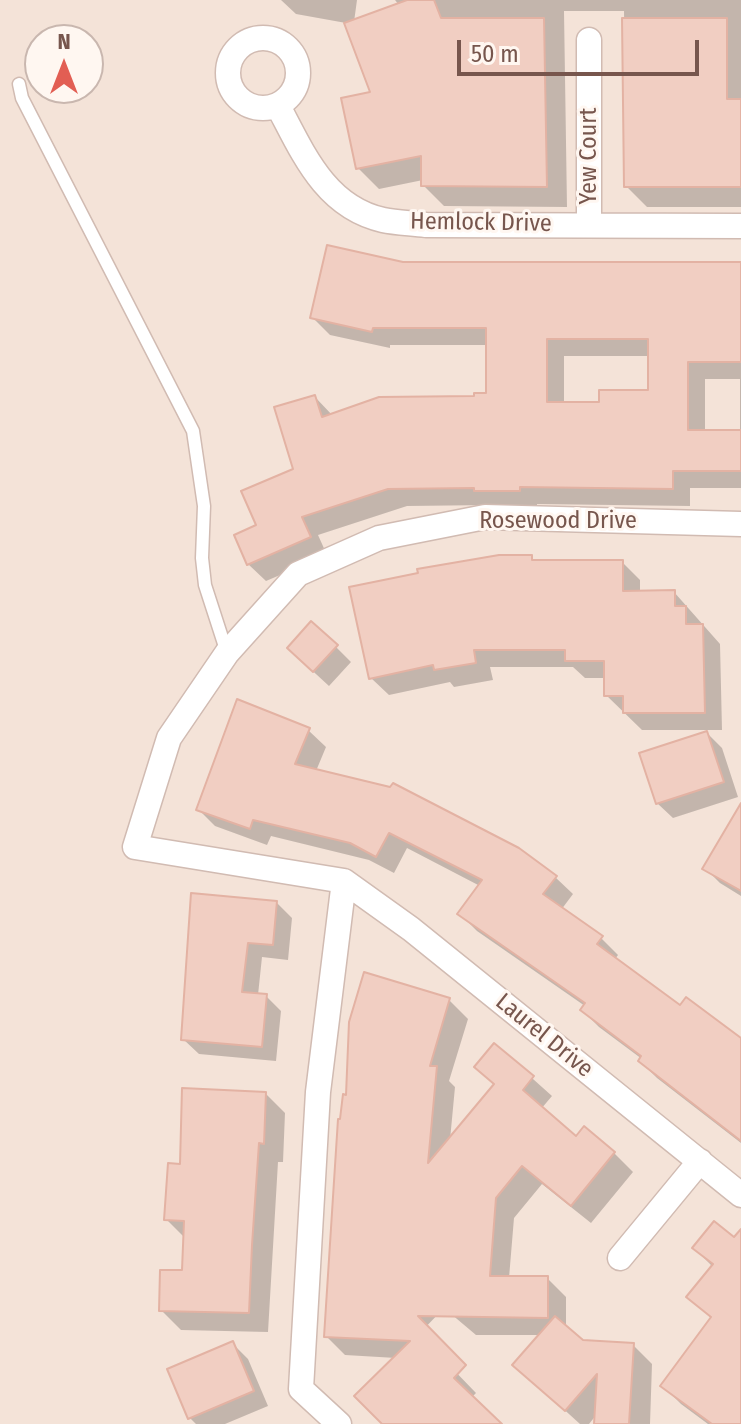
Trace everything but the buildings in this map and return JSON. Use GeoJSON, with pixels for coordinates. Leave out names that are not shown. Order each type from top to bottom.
{"type":"FeatureCollection","features":[{"type":"Feature","properties":{"kind":"street","name":"Yew Court"},"geometry":{"type":"LineString","coordinates":[[589,40],[589,224]]}},
{"type":"Feature","properties":{"kind":"street","name":"Hemlock Drive"},"geometry":{"type":"LineString","coordinates":[[278,106],[321,182],[345,203],[381,219],[426,225],[741,226]]}},
{"type":"Feature","properties":{"kind":"street","name":"Rosewood Drive"},"geometry":{"type":"LineString","coordinates":[[344,881],[135,847],[169,738],[227,653],[298,574],[379,538],[485,517],[741,524]]}},
{"type":"Feature","properties":{"kind":"street","name":"Laurel Drive"},"geometry":{"type":"LineString","coordinates":[[344,881],[411,929],[741,1195]]}},
{"type":"Feature","properties":{"kind":"street"},"geometry":{"type":"LineString","coordinates":[[339,1424],[301,1389],[318,1092],[344,881]]}},
{"type":"Feature","properties":{"kind":"street"},"geometry":{"type":"LineString","coordinates":[[620,1258],[700,1161]]}},
{"type":"Feature","properties":{"kind":"lane"},"geometry":{"type":"LineString","coordinates":[[19,84],[22,98],[54,163],[193,431],[204,506],[202,558],[205,585],[227,653]]}},
{"type":"Feature","properties":{"kind":"shaded area"},"geometry":{"type":"Polygon","coordinates":[[[0,0],[741,0],[741,1424],[0,1424],[0,0]]]}}]}
